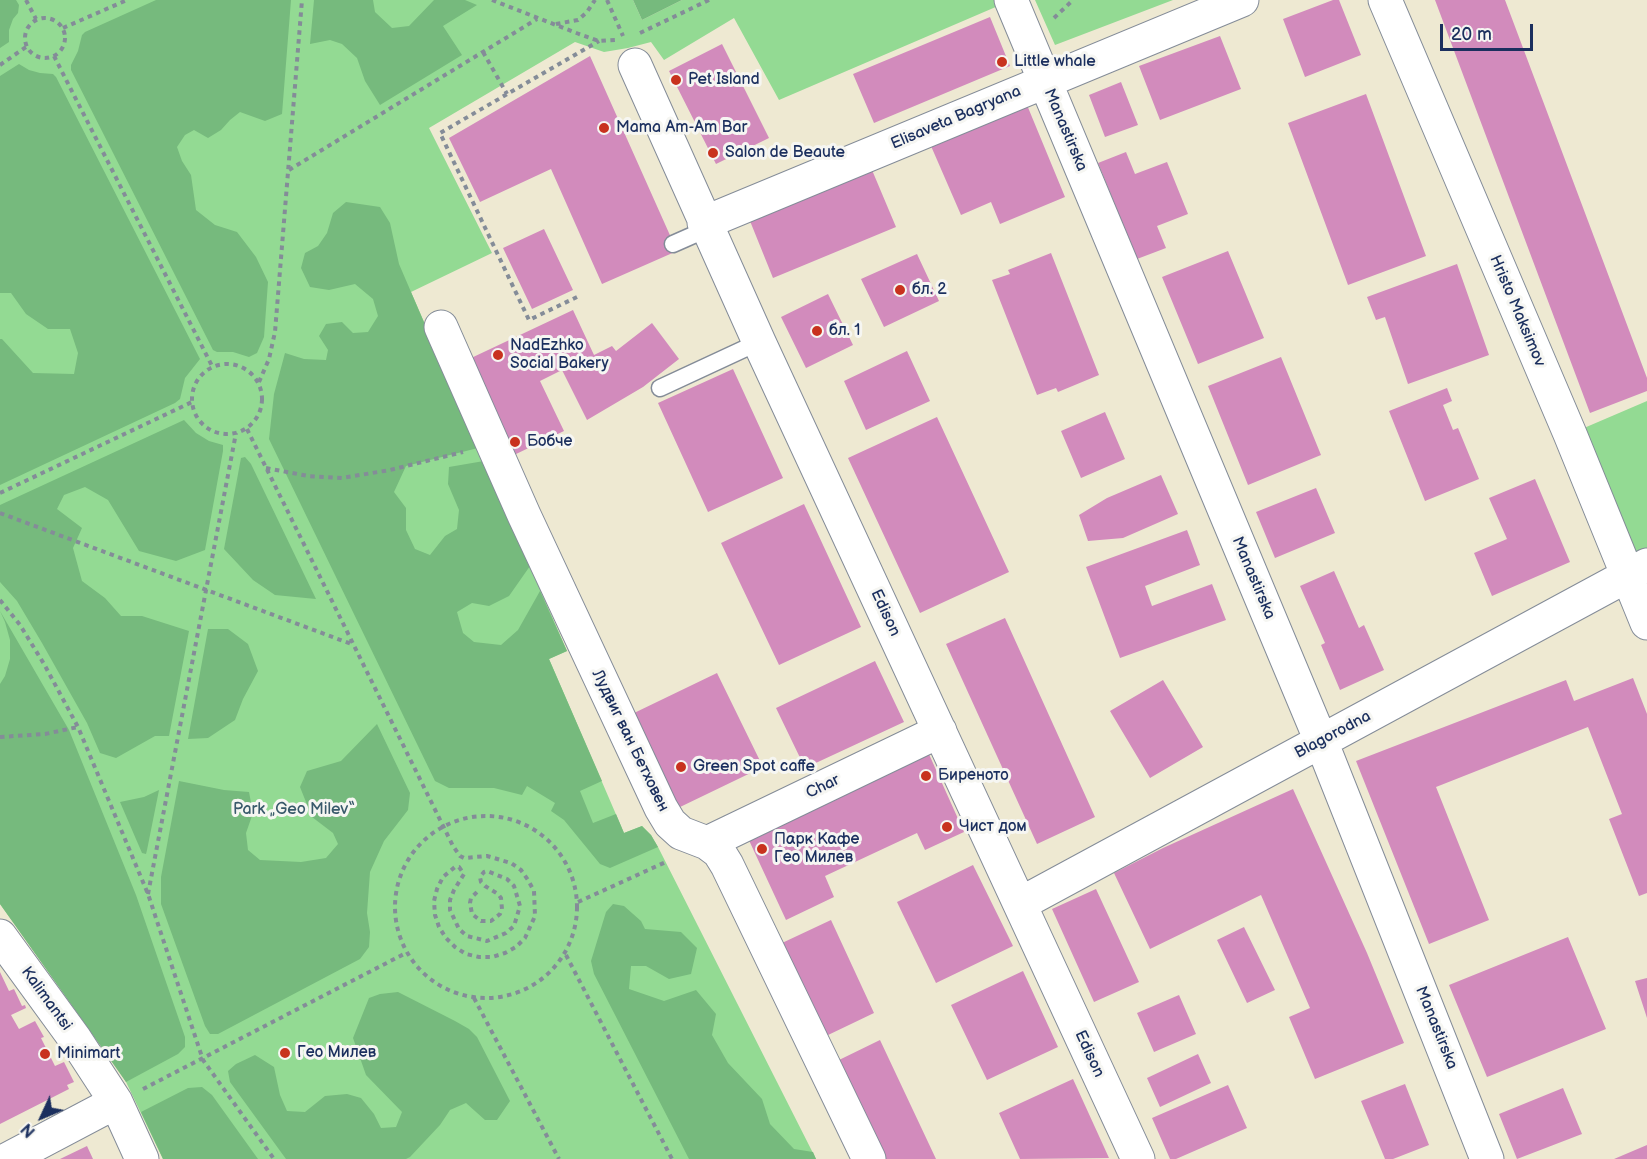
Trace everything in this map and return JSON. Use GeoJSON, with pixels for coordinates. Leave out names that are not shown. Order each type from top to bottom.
{"type":"FeatureCollection","features":[{"type":"Feature","properties":{"kind":"street","name":"Manastirska"},"geometry":{"type":"LineString","coordinates":[[1011,0],[1321,741],[1487,1159]]}},
{"type":"Feature","properties":{"kind":"street","name":"Elisaveta Bagryana"},"geometry":{"type":"LineString","coordinates":[[705,226],[1242,0]]}},
{"type":"Feature","properties":{"kind":"street","name":"Hristo Maksimov"},"geometry":{"type":"LineString","coordinates":[[1385,0],[1637,570],[1647,623]]}},
{"type":"Feature","properties":{"kind":"street","name":"Edison"},"geometry":{"type":"LineString","coordinates":[[630,52],[705,226],[1138,1159]]}},
{"type":"Feature","properties":{"kind":"street","name":"Лудвиг ван Бетховен"},"geometry":{"type":"LineString","coordinates":[[441,327],[524,515],[661,808],[670,823],[681,833],[707,843],[719,852],[727,865],[869,1159]]}},
{"type":"Feature","properties":{"kind":"street","name":"Blagorodna"},"geometry":{"type":"LineString","coordinates":[[1020,903],[1637,570]]}},
{"type":"Feature","properties":{"kind":"street","name":"Char"},"geometry":{"type":"LineString","coordinates":[[707,843],[940,731]]}},
{"type":"Feature","properties":{"kind":"street","name":"Kalimantsi"},"geometry":{"type":"LineString","coordinates":[[0,936],[75,1039],[116,1102],[142,1159]]}},
{"type":"Feature","properties":{"kind":"street"},"geometry":{"type":"LineString","coordinates":[[8,1159],[116,1102]]}},
{"type":"Feature","properties":{"kind":"lane"},"geometry":{"type":"LineString","coordinates":[[674,244],[705,226]]}},
{"type":"Feature","properties":{"kind":"lane"},"geometry":{"type":"LineString","coordinates":[[660,388],[759,342]]}},
{"type":"Feature","properties":{"kind":"path"},"geometry":{"type":"LineString","coordinates":[[26,0],[36,19]]}},
{"type":"Feature","properties":{"kind":"path"},"geometry":{"type":"LineString","coordinates":[[63,28],[127,0]]}},
{"type":"Feature","properties":{"kind":"path"},"geometry":{"type":"LineString","coordinates":[[259,382],[269,358],[275,332],[302,0]]}},
{"type":"Feature","properties":{"kind":"path"},"geometry":{"type":"LineString","coordinates":[[492,0],[552,25],[630,52]]}},
{"type":"Feature","properties":{"kind":"path"},"geometry":{"type":"LineString","coordinates":[[552,25],[578,20],[595,0]]}},
{"type":"Feature","properties":{"kind":"path"},"geometry":{"type":"LineString","coordinates":[[607,0],[630,52]]}},
{"type":"Feature","properties":{"kind":"path"},"geometry":{"type":"LineString","coordinates":[[630,52],[647,31],[709,0]]}},
{"type":"Feature","properties":{"kind":"path"},"geometry":{"type":"LineString","coordinates":[[51,18],[59,22],[63,28],[64,44],[54,56],[38,57],[26,47],[25,31],[36,19],[51,18]]}},
{"type":"Feature","properties":{"kind":"path"},"geometry":{"type":"LineString","coordinates":[[288,171],[537,19]]}},
{"type":"Feature","properties":{"kind":"path"},"geometry":{"type":"LineString","coordinates":[[577,297],[529,320],[440,134],[599,41]]}},
{"type":"Feature","properties":{"kind":"path"},"geometry":{"type":"LineString","coordinates":[[0,65],[26,47]]}},
{"type":"Feature","properties":{"kind":"path"},"geometry":{"type":"LineString","coordinates":[[483,52],[507,94]]}},
{"type":"Feature","properties":{"kind":"path"},"geometry":{"type":"LineString","coordinates":[[54,56],[213,366]]}},
{"type":"Feature","properties":{"kind":"path"},"geometry":{"type":"LineString","coordinates":[[232,363],[252,373],[259,382],[263,402],[255,421],[247,429],[236,433],[215,432],[199,420],[192,402],[192,391],[202,373],[213,366],[232,363]]}},
{"type":"Feature","properties":{"kind":"path"},"geometry":{"type":"LineString","coordinates":[[0,494],[192,402]]}},
{"type":"Feature","properties":{"kind":"path"},"geometry":{"type":"LineString","coordinates":[[247,429],[442,826],[460,856],[499,858],[511,863],[528,880],[536,903],[535,916],[525,938],[505,953],[492,957],[466,954],[450,943],[439,927],[434,902],[437,889],[443,877],[455,867],[459,867],[464,874],[450,900],[450,910],[459,929],[476,940],[487,941],[506,933],[513,926],[520,906],[514,886],[497,873],[487,871],[482,874],[481,882],[501,898],[502,909],[492,921],[481,921],[472,914],[471,898],[477,892]]}},
{"type":"Feature","properties":{"kind":"path"},"geometry":{"type":"LineString","coordinates":[[148,894],[236,433]]}},
{"type":"Feature","properties":{"kind":"path"},"geometry":{"type":"LineString","coordinates":[[266,468],[308,476],[342,478],[390,470],[493,444]]}},
{"type":"Feature","properties":{"kind":"path"},"geometry":{"type":"LineString","coordinates":[[0,513],[354,645]]}},
{"type":"Feature","properties":{"kind":"path"},"geometry":{"type":"LineString","coordinates":[[0,600],[20,625],[38,654],[78,727],[148,894],[203,1060],[274,1159]]}},
{"type":"Feature","properties":{"kind":"path"},"geometry":{"type":"LineString","coordinates":[[0,737],[45,734],[78,727]]}},
{"type":"Feature","properties":{"kind":"path"},"geometry":{"type":"LineString","coordinates":[[471,816],[502,817],[531,827],[555,846],[571,873],[578,902],[573,938],[565,954],[548,975],[526,990],[501,998],[474,998],[447,990],[424,975],[406,953],[396,926],[394,896],[403,868],[419,844],[442,826],[471,816]]}},
{"type":"Feature","properties":{"kind":"path"},"geometry":{"type":"LineString","coordinates":[[578,902],[707,843]]}},
{"type":"Feature","properties":{"kind":"path"},"geometry":{"type":"LineString","coordinates":[[116,1102],[203,1060],[406,953]]}},
{"type":"Feature","properties":{"kind":"path"},"geometry":{"type":"LineString","coordinates":[[565,954],[672,1159]]}},
{"type":"Feature","properties":{"kind":"path"},"geometry":{"type":"LineString","coordinates":[[474,998],[559,1159]]}},
{"type":"Feature","properties":{"kind":"green space","name":"Park „Geo Milev“"},"geometry":{"type":"Polygon","coordinates":[[[0,0],[633,0],[642,20],[682,0],[995,0],[998,6],[779,100],[734,18],[664,60],[651,42],[604,52],[575,42],[429,128],[492,253],[411,292],[567,651],[549,659],[624,833],[642,826],[651,835],[816,1159],[163,1159],[126,1082],[114,1063],[0,904],[0,0]]]}},
{"type":"Feature","properties":{"kind":"green space"},"geometry":{"type":"Polygon","coordinates":[[[0,0],[16,0],[19,5],[18,13],[9,30],[9,42],[0,48],[0,0]]]}},
{"type":"Feature","properties":{"kind":"green space"},"geometry":{"type":"Polygon","coordinates":[[[156,0],[291,0],[282,114],[265,121],[240,112],[221,130],[208,138],[194,130],[185,135],[177,147],[191,175],[196,210],[215,225],[237,232],[256,257],[268,282],[264,337],[257,353],[249,357],[233,352],[213,350],[71,70],[85,32],[156,0]]]}},
{"type":"Feature","properties":{"kind":"green space"},"geometry":{"type":"Polygon","coordinates":[[[314,0],[373,0],[375,12],[392,28],[409,26],[434,0],[465,0],[477,5],[443,26],[462,55],[380,105],[365,81],[357,58],[342,44],[330,40],[310,44],[314,0]]]}},
{"type":"Feature","properties":{"kind":"green space"},"geometry":{"type":"Polygon","coordinates":[[[633,0],[682,0],[642,20],[633,0]]]}},
{"type":"Feature","properties":{"kind":"green space"},"geometry":{"type":"Polygon","coordinates":[[[1035,0],[1173,0],[1055,45],[1035,0]]]}},
{"type":"Feature","properties":{"kind":"green space"},"geometry":{"type":"Polygon","coordinates":[[[19,64],[29,70],[53,74],[56,77],[200,359],[185,378],[180,399],[175,403],[0,485],[0,339],[33,373],[74,374],[78,353],[70,329],[48,329],[26,314],[11,293],[0,293],[0,76],[19,64]]]}},
{"type":"Feature","properties":{"kind":"green space"},"geometry":{"type":"Polygon","coordinates":[[[346,202],[380,207],[390,223],[399,264],[478,448],[406,466],[394,492],[406,508],[406,530],[415,549],[430,555],[445,536],[457,529],[459,510],[448,484],[449,467],[484,461],[530,566],[509,596],[489,606],[472,603],[457,612],[463,633],[474,642],[501,645],[518,630],[540,591],[567,651],[549,659],[602,781],[580,791],[593,823],[616,814],[624,833],[642,826],[658,847],[610,868],[600,864],[564,820],[551,811],[555,803],[527,786],[522,795],[494,788],[449,788],[435,781],[269,439],[274,394],[285,353],[304,359],[326,360],[328,350],[319,336],[326,324],[342,322],[353,333],[368,332],[378,316],[373,299],[355,284],[329,290],[310,287],[301,268],[305,253],[318,246],[327,233],[333,213],[346,202]]]}},
{"type":"Feature","properties":{"kind":"green space"},"geometry":{"type":"Polygon","coordinates":[[[1647,401],[1647,565],[1628,576],[1570,434],[1647,401]]]}},
{"type":"Feature","properties":{"kind":"green space"},"geometry":{"type":"Polygon","coordinates":[[[184,420],[196,433],[209,441],[223,445],[205,550],[176,561],[139,551],[108,500],[85,487],[64,495],[57,509],[82,528],[73,548],[82,581],[105,598],[121,616],[142,616],[189,631],[169,736],[155,736],[116,758],[100,753],[87,723],[42,643],[17,601],[0,582],[0,505],[184,420]]]}},
{"type":"Feature","properties":{"kind":"green space"},"geometry":{"type":"Polygon","coordinates":[[[245,457],[251,464],[316,599],[275,595],[253,580],[224,549],[241,458],[245,457]]]}},
{"type":"Feature","properties":{"kind":"green space"},"geometry":{"type":"Polygon","coordinates":[[[0,611],[69,730],[136,895],[185,1037],[185,1047],[178,1054],[126,1082],[0,904],[0,684],[10,659],[10,640],[0,611]]]}},
{"type":"Feature","properties":{"kind":"green space"},"geometry":{"type":"Polygon","coordinates":[[[208,629],[228,629],[248,644],[258,671],[235,720],[208,738],[188,739],[208,629]]]}},
{"type":"Feature","properties":{"kind":"green space"},"geometry":{"type":"Polygon","coordinates":[[[377,724],[410,793],[408,810],[384,841],[370,872],[367,913],[370,932],[369,947],[360,959],[218,1034],[210,1034],[205,1026],[161,904],[161,877],[179,781],[224,790],[249,792],[253,813],[246,833],[248,850],[260,860],[301,862],[326,858],[338,844],[333,833],[312,817],[300,787],[307,771],[341,761],[377,724]]]}},
{"type":"Feature","properties":{"kind":"green space"},"geometry":{"type":"Polygon","coordinates":[[[159,790],[146,854],[142,853],[120,802],[144,797],[159,790]]]}},
{"type":"Feature","properties":{"kind":"green space"},"geometry":{"type":"Polygon","coordinates":[[[613,904],[624,906],[641,921],[645,929],[681,932],[697,948],[691,974],[669,979],[646,966],[631,966],[629,989],[664,1001],[696,990],[716,1014],[712,1035],[728,1063],[762,1099],[770,1124],[794,1149],[813,1152],[816,1159],[689,1159],[594,974],[591,961],[606,912],[613,904]]]}},
{"type":"Feature","properties":{"kind":"green space"},"geometry":{"type":"Polygon","coordinates":[[[398,992],[469,1029],[477,1037],[510,1101],[497,1120],[485,1120],[466,1103],[450,1110],[440,1125],[406,1159],[286,1159],[230,1082],[228,1071],[236,1064],[255,1055],[274,1067],[280,1095],[287,1111],[305,1112],[325,1096],[347,1094],[361,1098],[374,1114],[381,1128],[396,1127],[402,1112],[366,1075],[353,1038],[369,998],[398,992]]]}},
{"type":"Feature","properties":{"kind":"green space"},"geometry":{"type":"Polygon","coordinates":[[[202,1087],[212,1095],[258,1159],[163,1159],[141,1112],[188,1088],[202,1087]]]}},
{"type":"Feature","properties":{"kind":"building"},"geometry":{"type":"Polygon","coordinates":[[[1333,0],[1339,0],[1361,55],[1305,77],[1283,19],[1333,0]]]}},
{"type":"Feature","properties":{"kind":"building"},"geometry":{"type":"Polygon","coordinates":[[[1435,0],[1505,0],[1647,378],[1647,391],[1590,413],[1435,0]]]}},
{"type":"Feature","properties":{"kind":"building"},"geometry":{"type":"Polygon","coordinates":[[[990,17],[1010,66],[874,123],[853,74],[990,17]]]}},
{"type":"Feature","properties":{"kind":"building"},"geometry":{"type":"Polygon","coordinates":[[[1220,36],[1241,89],[1160,120],[1139,66],[1220,36]]]}},
{"type":"Feature","properties":{"kind":"building"},"geometry":{"type":"Polygon","coordinates":[[[722,44],[769,138],[716,164],[669,71],[722,44]]]}},
{"type":"Feature","properties":{"kind":"building"},"geometry":{"type":"Polygon","coordinates":[[[590,56],[677,251],[602,284],[551,169],[480,202],[449,138],[590,56]]]}},
{"type":"Feature","properties":{"kind":"building"},"geometry":{"type":"Polygon","coordinates":[[[1121,82],[1138,125],[1105,137],[1089,95],[1121,82]]]}},
{"type":"Feature","properties":{"kind":"building"},"geometry":{"type":"Polygon","coordinates":[[[1366,94],[1426,256],[1348,285],[1288,123],[1366,94]]]}},
{"type":"Feature","properties":{"kind":"building"},"geometry":{"type":"Polygon","coordinates":[[[1027,105],[1065,197],[1000,224],[991,202],[961,215],[931,146],[1027,105]]]}},
{"type":"Feature","properties":{"kind":"building"},"geometry":{"type":"Polygon","coordinates":[[[1126,152],[1135,174],[1167,162],[1188,214],[1157,226],[1166,248],[1137,259],[1098,163],[1126,152]]]}},
{"type":"Feature","properties":{"kind":"building"},"geometry":{"type":"Polygon","coordinates":[[[872,170],[896,227],[773,278],[750,221],[872,170]]]}},
{"type":"Feature","properties":{"kind":"building"},"geometry":{"type":"Polygon","coordinates":[[[544,229],[573,290],[532,309],[503,248],[544,229]]]}},
{"type":"Feature","properties":{"kind":"building"},"geometry":{"type":"Polygon","coordinates":[[[1228,251],[1264,338],[1198,364],[1162,277],[1228,251]]]}},
{"type":"Feature","properties":{"kind":"building"},"geometry":{"type":"Polygon","coordinates":[[[1051,253],[1099,375],[1058,392],[1056,388],[1037,395],[992,280],[1010,274],[1008,270],[1051,253]]]}},
{"type":"Feature","properties":{"kind":"building","name":"бл. 2"},"geometry":{"type":"Polygon","coordinates":[[[917,254],[939,301],[884,327],[861,279],[917,254]]]}},
{"type":"Feature","properties":{"kind":"building"},"geometry":{"type":"Polygon","coordinates":[[[1457,264],[1489,355],[1408,384],[1385,317],[1376,320],[1367,297],[1457,264]]]}},
{"type":"Feature","properties":{"kind":"building","name":"бл. 1"},"geometry":{"type":"Polygon","coordinates":[[[828,294],[853,345],[806,368],[781,317],[828,294]]]}},
{"type":"Feature","properties":{"kind":"building"},"geometry":{"type":"Polygon","coordinates":[[[573,310],[594,355],[612,346],[616,351],[652,323],[679,359],[643,387],[587,420],[562,370],[540,381],[564,431],[514,455],[469,359],[573,310]]]}},
{"type":"Feature","properties":{"kind":"building"},"geometry":{"type":"Polygon","coordinates":[[[907,351],[930,401],[866,430],[844,381],[907,351]]]}},
{"type":"Feature","properties":{"kind":"building"},"geometry":{"type":"Polygon","coordinates":[[[1281,357],[1321,455],[1248,485],[1208,386],[1281,357]]]}},
{"type":"Feature","properties":{"kind":"building"},"geometry":{"type":"Polygon","coordinates":[[[733,369],[783,478],[708,512],[658,403],[733,369]]]}},
{"type":"Feature","properties":{"kind":"building"},"geometry":{"type":"Polygon","coordinates":[[[1447,388],[1452,401],[1443,405],[1453,430],[1458,428],[1479,479],[1425,501],[1389,411],[1447,388]]]}},
{"type":"Feature","properties":{"kind":"building"},"geometry":{"type":"Polygon","coordinates":[[[1105,412],[1125,459],[1081,478],[1061,431],[1105,412]]]}},
{"type":"Feature","properties":{"kind":"building"},"geometry":{"type":"Polygon","coordinates":[[[937,417],[1009,572],[920,613],[848,458],[937,417]]]}},
{"type":"Feature","properties":{"kind":"building"},"geometry":{"type":"Polygon","coordinates":[[[1161,475],[1178,514],[1123,538],[1088,541],[1079,515],[1107,498],[1161,475]]]}},
{"type":"Feature","properties":{"kind":"building"},"geometry":{"type":"Polygon","coordinates":[[[1535,479],[1570,562],[1492,596],[1474,553],[1507,539],[1489,498],[1535,479]]]}},
{"type":"Feature","properties":{"kind":"building"},"geometry":{"type":"Polygon","coordinates":[[[1316,488],[1335,533],[1275,558],[1256,512],[1316,488]]]}},
{"type":"Feature","properties":{"kind":"building"},"geometry":{"type":"Polygon","coordinates":[[[804,504],[861,627],[779,665],[721,543],[804,504]]]}},
{"type":"Feature","properties":{"kind":"building"},"geometry":{"type":"Polygon","coordinates":[[[1187,530],[1200,565],[1145,586],[1152,606],[1212,584],[1226,620],[1120,658],[1086,567],[1187,530]]]}},
{"type":"Feature","properties":{"kind":"building"},"geometry":{"type":"Polygon","coordinates":[[[1334,571],[1359,628],[1364,625],[1384,670],[1340,690],[1321,645],[1325,643],[1300,586],[1334,571]]]}},
{"type":"Feature","properties":{"kind":"building"},"geometry":{"type":"Polygon","coordinates":[[[1005,618],[1095,817],[1037,844],[946,644],[1005,618]]]}},
{"type":"Feature","properties":{"kind":"building"},"geometry":{"type":"Polygon","coordinates":[[[875,661],[904,722],[805,768],[776,708],[875,661]]]}},
{"type":"Feature","properties":{"kind":"building"},"geometry":{"type":"Polygon","coordinates":[[[717,673],[763,767],[678,808],[632,714],[717,673]]]}},
{"type":"Feature","properties":{"kind":"building"},"geometry":{"type":"Polygon","coordinates":[[[1633,678],[1647,714],[1647,893],[1639,896],[1609,819],[1622,814],[1588,727],[1436,787],[1489,920],[1429,944],[1356,761],[1566,680],[1574,701],[1633,678]]]}},
{"type":"Feature","properties":{"kind":"building"},"geometry":{"type":"Polygon","coordinates":[[[1163,680],[1203,747],[1150,778],[1110,711],[1163,680]]]}},
{"type":"Feature","properties":{"kind":"building"},"geometry":{"type":"Polygon","coordinates":[[[928,752],[964,832],[925,850],[917,833],[825,876],[834,897],[786,920],[747,836],[928,752]]]}},
{"type":"Feature","properties":{"kind":"building"},"geometry":{"type":"Polygon","coordinates":[[[1293,789],[1367,953],[1404,1043],[1315,1079],[1289,1017],[1310,1008],[1261,895],[1150,949],[1114,873],[1163,848],[1293,789]]]}},
{"type":"Feature","properties":{"kind":"building"},"geometry":{"type":"Polygon","coordinates":[[[973,865],[1013,946],[936,983],[897,902],[973,865]]]}},
{"type":"Feature","properties":{"kind":"building"},"geometry":{"type":"Polygon","coordinates":[[[1096,889],[1139,982],[1094,1002],[1052,909],[1096,889]]]}},
{"type":"Feature","properties":{"kind":"building"},"geometry":{"type":"Polygon","coordinates":[[[831,920],[874,1013],[826,1036],[782,943],[831,920]]]}},
{"type":"Feature","properties":{"kind":"building"},"geometry":{"type":"Polygon","coordinates":[[[1244,927],[1275,990],[1247,1003],[1217,940],[1244,927]]]}},
{"type":"Feature","properties":{"kind":"building"},"geometry":{"type":"Polygon","coordinates":[[[1568,937],[1606,1029],[1487,1077],[1449,985],[1568,937]]]}},
{"type":"Feature","properties":{"kind":"building"},"geometry":{"type":"Polygon","coordinates":[[[1023,971],[1058,1047],[987,1080],[951,1005],[1023,971]]]}},
{"type":"Feature","properties":{"kind":"building"},"geometry":{"type":"Polygon","coordinates":[[[0,972],[9,991],[14,989],[22,1006],[25,1005],[26,1008],[11,1015],[19,1029],[35,1021],[55,1066],[64,1062],[74,1082],[67,1085],[69,1089],[0,1124],[0,972]]]}},
{"type":"Feature","properties":{"kind":"building"},"geometry":{"type":"Polygon","coordinates":[[[1647,978],[1647,1018],[1635,981],[1647,978]]]}},
{"type":"Feature","properties":{"kind":"building"},"geometry":{"type":"Polygon","coordinates":[[[1179,995],[1196,1034],[1154,1052],[1137,1013],[1179,995]]]}},
{"type":"Feature","properties":{"kind":"building"},"geometry":{"type":"Polygon","coordinates":[[[880,1040],[936,1159],[886,1159],[839,1060],[880,1040]]]}},
{"type":"Feature","properties":{"kind":"building"},"geometry":{"type":"Polygon","coordinates":[[[1198,1054],[1211,1083],[1160,1107],[1147,1078],[1198,1054]]]}},
{"type":"Feature","properties":{"kind":"building"},"geometry":{"type":"Polygon","coordinates":[[[1073,1079],[1109,1158],[1020,1159],[999,1113],[1073,1079]]]}},
{"type":"Feature","properties":{"kind":"building"},"geometry":{"type":"Polygon","coordinates":[[[1405,1084],[1429,1145],[1393,1159],[1385,1159],[1361,1101],[1405,1084]]]}},
{"type":"Feature","properties":{"kind":"building"},"geometry":{"type":"Polygon","coordinates":[[[1228,1085],[1247,1128],[1176,1159],[1170,1159],[1152,1118],[1228,1085]]]}},
{"type":"Feature","properties":{"kind":"building"},"geometry":{"type":"Polygon","coordinates":[[[1563,1088],[1582,1134],[1517,1159],[1499,1114],[1563,1088]]]}},
{"type":"Feature","properties":{"kind":"building"},"geometry":{"type":"Polygon","coordinates":[[[1647,1145],[1647,1159],[1614,1159],[1647,1145]]]}},
{"type":"Feature","properties":{"kind":"building"},"geometry":{"type":"Polygon","coordinates":[[[87,1146],[93,1159],[60,1159],[87,1146]]]}},
{"type":"Feature","properties":{"kind":"place","name":"Little whale"},"geometry":{"type":"Point","coordinates":[1002,62]}},
{"type":"Feature","properties":{"kind":"place","name":"Pet Island"},"geometry":{"type":"Point","coordinates":[676,80]}},
{"type":"Feature","properties":{"kind":"place","name":"Mama Am-Am Bar"},"geometry":{"type":"Point","coordinates":[604,128]}},
{"type":"Feature","properties":{"kind":"place","name":"Salon de Beaute"},"geometry":{"type":"Point","coordinates":[713,153]}},
{"type":"Feature","properties":{"kind":"place","name":"бл. 2"},"geometry":{"type":"Point","coordinates":[900,290]}},
{"type":"Feature","properties":{"kind":"place","name":"бл. 1"},"geometry":{"type":"Point","coordinates":[817,331]}},
{"type":"Feature","properties":{"kind":"place","name":"NadEzhko Social Bakery"},"geometry":{"type":"Point","coordinates":[498,355]}},
{"type":"Feature","properties":{"kind":"place","name":"Бобче"},"geometry":{"type":"Point","coordinates":[515,442]}},
{"type":"Feature","properties":{"kind":"place","name":"Green Spot caffe"},"geometry":{"type":"Point","coordinates":[681,767]}},
{"type":"Feature","properties":{"kind":"place","name":"Биреното"},"geometry":{"type":"Point","coordinates":[926,776]}},
{"type":"Feature","properties":{"kind":"place","name":"Чист дом"},"geometry":{"type":"Point","coordinates":[947,827]}},
{"type":"Feature","properties":{"kind":"place","name":"Парк Кафе Гео Милев"},"geometry":{"type":"Point","coordinates":[762,849]}},
{"type":"Feature","properties":{"kind":"place","name":"Гео Милев"},"geometry":{"type":"Point","coordinates":[285,1053]}},
{"type":"Feature","properties":{"kind":"place","name":"Minimart"},"geometry":{"type":"Point","coordinates":[45,1054]}}]}
